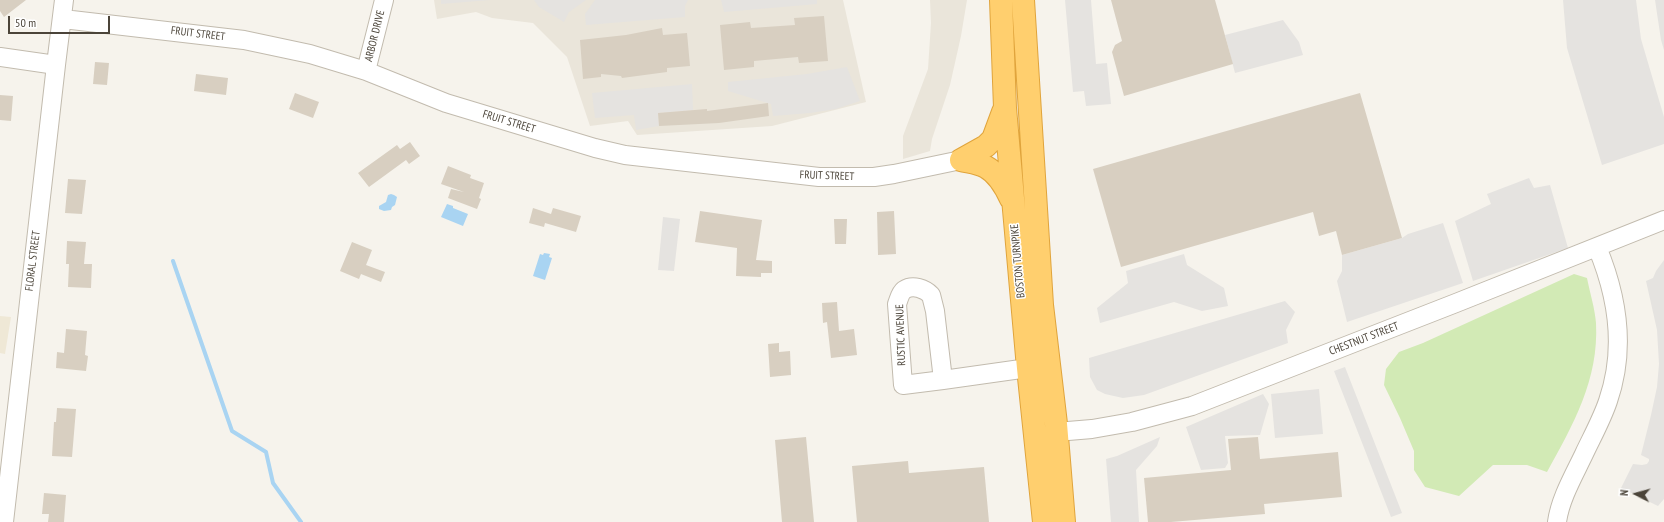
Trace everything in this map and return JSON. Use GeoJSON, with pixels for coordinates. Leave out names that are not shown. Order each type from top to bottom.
{"type":"FeatureCollection","features":[{"type":"Feature","properties":{"kind":"highway","name":"BOSTON TURNPIKE"},"geometry":{"type":"LineString","coordinates":[[1001,0],[1005,108],[1028,368],[1044,522]]}},
{"type":"Feature","properties":{"kind":"highway","name":"BOSTON TURNPIKE"},"geometry":{"type":"LineString","coordinates":[[1023,0],[1042,305],[1064,522]]}},
{"type":"Feature","properties":{"kind":"highway"},"geometry":{"type":"LineString","coordinates":[[962,160],[986,146],[993,140],[1005,108]]}},
{"type":"Feature","properties":{"kind":"highway"},"geometry":{"type":"LineString","coordinates":[[962,160],[986,167],[995,174],[1007,191],[1013,204]]}},
{"type":"Feature","properties":{"kind":"street","name":"FLORAL STREET"},"geometry":{"type":"LineString","coordinates":[[4,522],[64,0]]}},
{"type":"Feature","properties":{"kind":"street","name":"ARBOR DRIVE"},"geometry":{"type":"LineString","coordinates":[[366,71],[384,0]]}},
{"type":"Feature","properties":{"kind":"street","name":"FRUIT STREET"},"geometry":{"type":"LineString","coordinates":[[63,19],[244,40],[310,54],[366,71],[446,103],[595,148],[626,155],[819,177],[874,177],[962,160]]}},
{"type":"Feature","properties":{"kind":"street"},"geometry":{"type":"LineString","coordinates":[[0,57],[56,65]]}},
{"type":"Feature","properties":{"kind":"street","name":"CHESTNUT STREET"},"geometry":{"type":"LineString","coordinates":[[1056,432],[1096,429],[1132,422],[1192,406],[1664,220]]}},
{"type":"Feature","properties":{"kind":"street"},"geometry":{"type":"LineString","coordinates":[[1557,522],[1566,492],[1608,402],[1615,373],[1619,346],[1618,319],[1613,295],[1606,268],[1597,247]]}},
{"type":"Feature","properties":{"kind":"street","name":"RUSTIC AVENUE"},"geometry":{"type":"LineString","coordinates":[[943,380],[935,311],[931,295],[921,288],[912,287],[905,289],[901,294],[898,304],[903,385],[943,380],[1028,368]]}},
{"type":"Feature","properties":{"kind":"shaded area"},"geometry":{"type":"Polygon","coordinates":[[[434,0],[843,0],[866,102],[772,126],[637,135],[628,121],[590,126],[567,57],[533,23],[492,18],[476,12],[437,19],[434,0]]]}},
{"type":"Feature","properties":{"kind":"shaded area"},"geometry":{"type":"Polygon","coordinates":[[[441,0],[490,0],[441,4],[441,0]]]}},
{"type":"Feature","properties":{"kind":"shaded area"},"geometry":{"type":"Polygon","coordinates":[[[534,0],[586,0],[569,12],[564,22],[539,7],[534,0]]]}},
{"type":"Feature","properties":{"kind":"shaded area"},"geometry":{"type":"Polygon","coordinates":[[[595,0],[688,0],[685,6],[685,17],[586,25],[585,14],[595,0]]]}},
{"type":"Feature","properties":{"kind":"shaded area"},"geometry":{"type":"Polygon","coordinates":[[[721,0],[817,0],[817,4],[724,12],[721,0]]]}},
{"type":"Feature","properties":{"kind":"shaded area"},"geometry":{"type":"Polygon","coordinates":[[[930,0],[967,0],[950,85],[932,139],[930,151],[903,159],[903,136],[928,69],[931,23],[930,0]]]}},
{"type":"Feature","properties":{"kind":"shaded area"},"geometry":{"type":"Polygon","coordinates":[[[1065,0],[1091,0],[1096,64],[1107,63],[1111,104],[1086,106],[1084,91],[1073,92],[1065,0]]]}},
{"type":"Feature","properties":{"kind":"shaded area"},"geometry":{"type":"Polygon","coordinates":[[[1563,0],[1636,0],[1641,39],[1664,117],[1664,144],[1602,165],[1567,48],[1563,0]]]}},
{"type":"Feature","properties":{"kind":"shaded area"},"geometry":{"type":"Polygon","coordinates":[[[1655,0],[1664,0],[1664,50],[1661,40],[1655,0]]]}},
{"type":"Feature","properties":{"kind":"shaded area"},"geometry":{"type":"Polygon","coordinates":[[[1283,20],[1299,42],[1303,55],[1235,73],[1225,35],[1283,20]]]}},
{"type":"Feature","properties":{"kind":"shaded area"},"geometry":{"type":"Polygon","coordinates":[[[847,67],[860,101],[836,109],[773,116],[771,104],[728,91],[728,82],[807,74],[847,67]]]}},
{"type":"Feature","properties":{"kind":"shaded area"},"geometry":{"type":"Polygon","coordinates":[[[692,84],[693,110],[658,113],[659,126],[636,130],[634,115],[595,118],[592,93],[692,84]]]}},
{"type":"Feature","properties":{"kind":"shaded area"},"geometry":{"type":"Polygon","coordinates":[[[1529,178],[1534,188],[1550,185],[1568,248],[1473,281],[1455,221],[1491,204],[1487,194],[1529,178]]]}},
{"type":"Feature","properties":{"kind":"shaded area"},"geometry":{"type":"Polygon","coordinates":[[[663,217],[680,219],[674,271],[658,270],[663,217]]]}},
{"type":"Feature","properties":{"kind":"shaded area"},"geometry":{"type":"Polygon","coordinates":[[[1443,223],[1463,283],[1347,322],[1337,281],[1342,271],[1342,255],[1402,238],[1408,234],[1443,223]]]}},
{"type":"Feature","properties":{"kind":"shaded area"},"geometry":{"type":"Polygon","coordinates":[[[1184,254],[1187,265],[1224,288],[1228,306],[1202,311],[1174,302],[1100,323],[1097,308],[1128,283],[1126,271],[1184,254]]]}},
{"type":"Feature","properties":{"kind":"shaded area"},"geometry":{"type":"Polygon","coordinates":[[[1664,260],[1664,499],[1658,506],[1621,488],[1633,464],[1642,465],[1647,464],[1649,461],[1649,459],[1641,455],[1657,387],[1659,364],[1657,330],[1646,281],[1653,278],[1664,260]]]}},
{"type":"Feature","properties":{"kind":"shaded area"},"geometry":{"type":"Polygon","coordinates":[[[1285,301],[1295,312],[1286,330],[1288,343],[1144,395],[1123,398],[1105,394],[1097,390],[1090,377],[1089,358],[1285,301]]]}},
{"type":"Feature","properties":{"kind":"shaded area"},"geometry":{"type":"Polygon","coordinates":[[[0,316],[11,317],[5,354],[0,353],[0,316]]]}},
{"type":"Feature","properties":{"kind":"shaded area"},"geometry":{"type":"Polygon","coordinates":[[[1345,367],[1402,513],[1391,517],[1334,371],[1345,367]]]}},
{"type":"Feature","properties":{"kind":"shaded area"},"geometry":{"type":"Polygon","coordinates":[[[1319,389],[1323,434],[1275,438],[1271,394],[1319,389]]]}},
{"type":"Feature","properties":{"kind":"shaded area"},"geometry":{"type":"Polygon","coordinates":[[[1263,394],[1269,404],[1260,435],[1225,436],[1228,463],[1225,468],[1201,470],[1186,427],[1263,394]]]}},
{"type":"Feature","properties":{"kind":"shaded area"},"geometry":{"type":"Polygon","coordinates":[[[1160,437],[1157,446],[1136,470],[1139,522],[1111,522],[1106,459],[1117,456],[1160,437]]]}},
{"type":"Feature","properties":{"kind":"green space"},"geometry":{"type":"Polygon","coordinates":[[[1574,274],[1587,278],[1594,307],[1596,344],[1589,383],[1575,419],[1547,472],[1527,465],[1493,465],[1459,496],[1425,487],[1414,470],[1414,451],[1384,385],[1386,369],[1399,352],[1423,343],[1574,274]]]}},
{"type":"Feature","properties":{"kind":"water"},"geometry":{"type":"Polygon","coordinates":[[[391,194],[397,197],[395,205],[391,210],[384,211],[379,209],[379,206],[386,202],[388,195],[391,194]]]}},
{"type":"Feature","properties":{"kind":"water"},"geometry":{"type":"Polygon","coordinates":[[[447,204],[468,214],[463,226],[441,217],[447,204]]]}},
{"type":"Feature","properties":{"kind":"water"},"geometry":{"type":"Polygon","coordinates":[[[544,253],[550,254],[549,257],[552,258],[545,280],[533,276],[540,254],[543,255],[544,253]]]}},
{"type":"Feature","properties":{"kind":"building"},"geometry":{"type":"Polygon","coordinates":[[[0,0],[26,0],[4,17],[0,11],[0,0]]]}},
{"type":"Feature","properties":{"kind":"building"},"geometry":{"type":"Polygon","coordinates":[[[1111,0],[1215,0],[1233,64],[1124,96],[1112,52],[1115,45],[1122,41],[1111,0]]]}},
{"type":"Feature","properties":{"kind":"building"},"geometry":{"type":"Polygon","coordinates":[[[824,16],[828,61],[799,63],[798,57],[754,61],[754,67],[724,70],[720,25],[750,22],[751,28],[795,25],[794,18],[824,16]]]}},
{"type":"Feature","properties":{"kind":"building"},"geometry":{"type":"Polygon","coordinates":[[[662,28],[663,35],[687,33],[690,66],[667,68],[667,72],[622,78],[621,76],[601,74],[601,77],[583,79],[580,40],[626,35],[662,28]]]}},
{"type":"Feature","properties":{"kind":"building"},"geometry":{"type":"Polygon","coordinates":[[[95,62],[109,63],[107,85],[93,84],[95,62]]]}},
{"type":"Feature","properties":{"kind":"building"},"geometry":{"type":"Polygon","coordinates":[[[196,74],[228,78],[226,95],[194,91],[196,74]]]}},
{"type":"Feature","properties":{"kind":"building"},"geometry":{"type":"Polygon","coordinates":[[[295,93],[319,102],[313,118],[289,109],[295,93]]]}},
{"type":"Feature","properties":{"kind":"building"},"geometry":{"type":"Polygon","coordinates":[[[1360,93],[1402,238],[1342,255],[1336,231],[1319,236],[1313,212],[1121,267],[1093,169],[1360,93]]]}},
{"type":"Feature","properties":{"kind":"building"},"geometry":{"type":"Polygon","coordinates":[[[0,95],[13,96],[11,121],[0,120],[0,95]]]}},
{"type":"Feature","properties":{"kind":"building"},"geometry":{"type":"Polygon","coordinates":[[[768,103],[769,116],[719,123],[659,126],[658,113],[707,109],[707,111],[768,103]]]}},
{"type":"Feature","properties":{"kind":"building"},"geometry":{"type":"Polygon","coordinates":[[[410,142],[420,156],[409,164],[406,160],[369,187],[358,173],[397,145],[400,149],[410,142]]]}},
{"type":"Feature","properties":{"kind":"building"},"geometry":{"type":"Polygon","coordinates":[[[448,166],[471,175],[470,178],[484,183],[479,198],[481,199],[477,209],[448,198],[451,189],[464,192],[441,184],[448,166]]]}},
{"type":"Feature","properties":{"kind":"building"},"geometry":{"type":"Polygon","coordinates":[[[68,179],[86,180],[82,214],[65,213],[68,179]]]}},
{"type":"Feature","properties":{"kind":"building"},"geometry":{"type":"Polygon","coordinates":[[[533,208],[551,214],[553,208],[581,216],[576,232],[545,223],[544,227],[529,223],[533,208]]]}},
{"type":"Feature","properties":{"kind":"building"},"geometry":{"type":"Polygon","coordinates":[[[700,211],[762,220],[756,260],[772,261],[772,273],[761,273],[761,277],[736,276],[737,248],[695,242],[700,211]]]}},
{"type":"Feature","properties":{"kind":"building"},"geometry":{"type":"Polygon","coordinates":[[[894,211],[896,254],[878,255],[877,212],[894,211]]]}},
{"type":"Feature","properties":{"kind":"building"},"geometry":{"type":"Polygon","coordinates":[[[834,219],[847,219],[846,244],[835,244],[834,219]]]}},
{"type":"Feature","properties":{"kind":"building"},"geometry":{"type":"Polygon","coordinates":[[[67,241],[86,242],[84,264],[92,264],[91,288],[68,287],[69,264],[66,264],[67,241]]]}},
{"type":"Feature","properties":{"kind":"building"},"geometry":{"type":"Polygon","coordinates":[[[352,242],[372,250],[366,265],[385,272],[381,282],[361,274],[359,279],[340,271],[352,242]]]}},
{"type":"Feature","properties":{"kind":"building"},"geometry":{"type":"Polygon","coordinates":[[[837,302],[839,331],[854,329],[857,355],[831,358],[827,322],[823,323],[822,303],[837,302]]]}},
{"type":"Feature","properties":{"kind":"building"},"geometry":{"type":"Polygon","coordinates":[[[66,329],[87,331],[85,355],[88,356],[86,371],[56,368],[57,352],[64,353],[66,329]]]}},
{"type":"Feature","properties":{"kind":"building"},"geometry":{"type":"Polygon","coordinates":[[[779,343],[779,352],[790,351],[791,375],[770,377],[768,344],[779,343]]]}},
{"type":"Feature","properties":{"kind":"building"},"geometry":{"type":"Polygon","coordinates":[[[57,408],[76,409],[72,457],[52,456],[54,422],[56,422],[57,408]]]}},
{"type":"Feature","properties":{"kind":"building"},"geometry":{"type":"Polygon","coordinates":[[[806,437],[814,522],[782,522],[775,440],[806,437]]]}},
{"type":"Feature","properties":{"kind":"building"},"geometry":{"type":"Polygon","coordinates":[[[1258,437],[1260,459],[1338,452],[1342,497],[1264,504],[1265,514],[1171,522],[1148,522],[1144,478],[1231,470],[1228,439],[1258,437]]]}},
{"type":"Feature","properties":{"kind":"building"},"geometry":{"type":"Polygon","coordinates":[[[908,461],[909,473],[984,467],[989,522],[857,522],[852,466],[908,461]]]}},
{"type":"Feature","properties":{"kind":"building"},"geometry":{"type":"Polygon","coordinates":[[[44,493],[66,495],[64,522],[48,522],[49,514],[42,514],[44,493]]]}},
{"type":"Feature","properties":{"kind":"waterway"},"geometry":{"type":"LineString","coordinates":[[173,261],[232,431],[266,452],[273,483],[301,522]]}}]}
